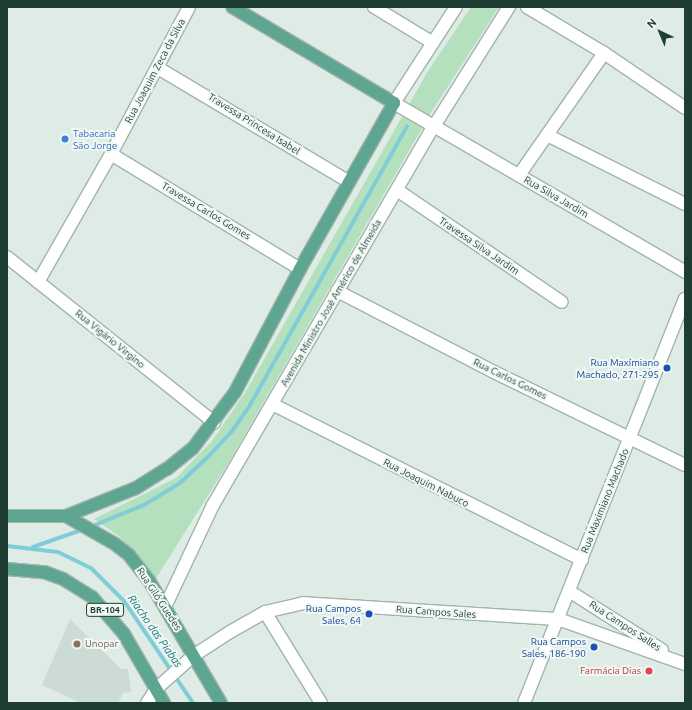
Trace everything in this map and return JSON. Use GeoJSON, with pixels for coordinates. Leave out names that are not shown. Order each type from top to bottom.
{"type":"FeatureCollection","features":[{"type":"Feature","properties":{"kind":"main road"},"geometry":{"type":"LineString","coordinates":[[66,516],[136,488],[167,469],[194,448],[235,392],[300,269],[349,182],[397,105],[232,7]]}},
{"type":"Feature","properties":{"kind":"main road","name":"Rua Giló Guedes"},"geometry":{"type":"LineString","coordinates":[[7,516],[66,516],[116,544],[141,570],[166,607],[221,703]]}},
{"type":"Feature","properties":{"kind":"main road","name":"BR-104"},"geometry":{"type":"LineString","coordinates":[[7,569],[44,572],[62,579],[92,597],[124,634],[164,703]]}},
{"type":"Feature","properties":{"kind":"street","name":"Rua Joaquim Zeca da Silva"},"geometry":{"type":"LineString","coordinates":[[38,282],[111,154],[158,68],[189,7]]}},
{"type":"Feature","properties":{"kind":"street"},"geometry":{"type":"LineString","coordinates":[[397,105],[456,7]]}},
{"type":"Feature","properties":{"kind":"street","name":"Avenida Ministro José Américo de Almeida"},"geometry":{"type":"LineString","coordinates":[[166,607],[213,504],[397,190],[430,124],[509,7]]}},
{"type":"Feature","properties":{"kind":"street"},"geometry":{"type":"LineString","coordinates":[[527,7],[604,53],[685,108]]}},
{"type":"Feature","properties":{"kind":"street"},"geometry":{"type":"LineString","coordinates":[[377,8],[433,43]]}},
{"type":"Feature","properties":{"kind":"street"},"geometry":{"type":"LineString","coordinates":[[519,175],[604,53]]}},
{"type":"Feature","properties":{"kind":"street","name":"Travessa Princesa Isabel"},"geometry":{"type":"LineString","coordinates":[[158,68],[349,182]]}},
{"type":"Feature","properties":{"kind":"street","name":"Rua Silva Jardim"},"geometry":{"type":"LineString","coordinates":[[397,105],[685,272]]}},
{"type":"Feature","properties":{"kind":"street"},"geometry":{"type":"LineString","coordinates":[[547,135],[685,204]]}},
{"type":"Feature","properties":{"kind":"street","name":"Travessa Carlos Gomes"},"geometry":{"type":"LineString","coordinates":[[111,154],[300,269]]}},
{"type":"Feature","properties":{"kind":"street","name":"Travessa Silva Jardim"},"geometry":{"type":"LineString","coordinates":[[397,190],[562,302]]}},
{"type":"Feature","properties":{"kind":"street","name":"Rua Vigário Virgino"},"geometry":{"type":"LineString","coordinates":[[7,257],[214,422]]}},
{"type":"Feature","properties":{"kind":"street","name":"Rua Carlos Gomes"},"geometry":{"type":"LineString","coordinates":[[338,291],[685,465]]}},
{"type":"Feature","properties":{"kind":"street","name":"Rua Maximiano Machado"},"geometry":{"type":"LineString","coordinates":[[524,703],[570,591],[685,298]]}},
{"type":"Feature","properties":{"kind":"street","name":"Rua Joaquim Nabuco"},"geometry":{"type":"LineString","coordinates":[[272,404],[582,560]]}},
{"type":"Feature","properties":{"kind":"street","name":"Rua Campos Salles"},"geometry":{"type":"LineString","coordinates":[[570,591],[683,663]]}},
{"type":"Feature","properties":{"kind":"street","name":"Rua Campos Sales"},"geometry":{"type":"LineString","coordinates":[[147,703],[156,689],[193,656],[265,612],[303,603],[558,619],[683,663]]}},
{"type":"Feature","properties":{"kind":"street"},"geometry":{"type":"LineString","coordinates":[[265,612],[321,703]]}},
{"type":"Feature","properties":{"kind":"shaded area","name":"Unopar"},"geometry":{"type":"Polygon","coordinates":[[[70,619],[121,669],[128,669],[131,692],[123,693],[118,703],[81,703],[42,685],[70,619]]]}},
{"type":"Feature","properties":{"kind":"green space"},"geometry":{"type":"Polygon","coordinates":[[[471,7],[499,7],[432,111],[229,462],[155,580],[137,555],[119,536],[94,519],[176,478],[212,441],[246,391],[428,71],[471,7]]]}},
{"type":"Feature","properties":{"kind":"waterway"},"geometry":{"type":"LineString","coordinates":[[90,527],[144,505],[180,483],[207,458],[232,431],[250,405],[407,126]]}},
{"type":"Feature","properties":{"kind":"waterway"},"geometry":{"type":"LineString","coordinates":[[33,547],[84,529]]}},
{"type":"Feature","properties":{"kind":"waterway","name":"Riacho das Piabas"},"geometry":{"type":"LineString","coordinates":[[7,546],[58,552],[91,568],[124,601],[193,703]]}},
{"type":"Feature","properties":{"kind":"place","name":"Tabacaria São Jorge"},"geometry":{"type":"Point","coordinates":[65,139]}},
{"type":"Feature","properties":{"kind":"place","name":"Rua Maxímiano Machado, 271-295"},"geometry":{"type":"Point","coordinates":[667,368]}},
{"type":"Feature","properties":{"kind":"place","name":"Rua Campos Sales, 64"},"geometry":{"type":"Point","coordinates":[369,614]}},
{"type":"Feature","properties":{"kind":"place","name":"Unopar"},"geometry":{"type":"Point","coordinates":[77,644]}},
{"type":"Feature","properties":{"kind":"place","name":"Rua Campos Sales, 186-190"},"geometry":{"type":"Point","coordinates":[594,647]}},
{"type":"Feature","properties":{"kind":"place","name":"Farmácia Dias"},"geometry":{"type":"Point","coordinates":[649,671]}}]}
